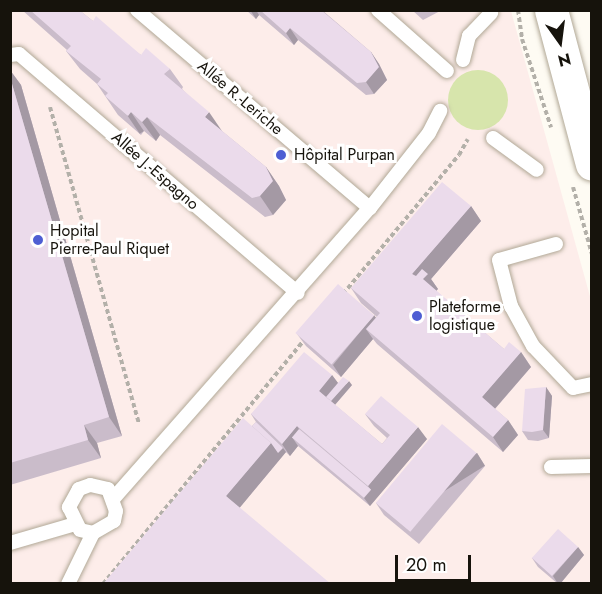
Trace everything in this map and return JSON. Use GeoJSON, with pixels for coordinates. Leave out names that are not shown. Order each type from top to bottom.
{"type":"FeatureCollection","features":[{"type":"Feature","properties":{"kind":"main road"},"geometry":{"type":"LineString","coordinates":[[551,10],[591,164]]}},
{"type":"Feature","properties":{"kind":"lane","name":"Allée R.-Leriche"},"geometry":{"type":"LineString","coordinates":[[137,10],[370,208]]}},
{"type":"Feature","properties":{"kind":"lane"},"geometry":{"type":"LineString","coordinates":[[378,10],[447,71]]}},
{"type":"Feature","properties":{"kind":"lane"},"geometry":{"type":"LineString","coordinates":[[463,60],[469,36],[491,13]]}},
{"type":"Feature","properties":{"kind":"lane","name":"Allée J.-Espagno"},"geometry":{"type":"LineString","coordinates":[[10,55],[19,54],[298,293]]}},
{"type":"Feature","properties":{"kind":"lane"},"geometry":{"type":"LineString","coordinates":[[113,499],[298,293],[370,208],[429,133],[440,111]]}},
{"type":"Feature","properties":{"kind":"lane"},"geometry":{"type":"LineString","coordinates":[[493,138],[537,170]]}},
{"type":"Feature","properties":{"kind":"lane"},"geometry":{"type":"LineString","coordinates":[[556,243],[499,260],[511,306],[533,346],[573,388],[591,384]]}},
{"type":"Feature","properties":{"kind":"lane"},"geometry":{"type":"LineString","coordinates":[[551,467],[591,466]]}},
{"type":"Feature","properties":{"kind":"lane"},"geometry":{"type":"LineString","coordinates":[[99,485],[108,489],[113,499],[114,521],[93,532],[80,530],[75,524],[69,507],[79,489],[99,485]]}},
{"type":"Feature","properties":{"kind":"lane"},"geometry":{"type":"LineString","coordinates":[[10,543],[75,524]]}},
{"type":"Feature","properties":{"kind":"lane"},"geometry":{"type":"LineString","coordinates":[[68,584],[93,532]]}},
{"type":"Feature","properties":{"kind":"path"},"geometry":{"type":"LineString","coordinates":[[40,72],[139,424]]}},
{"type":"Feature","properties":{"kind":"path"},"geometry":{"type":"LineString","coordinates":[[338,300],[459,155],[468,139]]}},
{"type":"Feature","properties":{"kind":"path"},"geometry":{"type":"LineString","coordinates":[[103,584],[308,336]]}},
{"type":"Feature","properties":{"kind":"shaded area","name":"Hôpital Purpan"},"geometry":{"type":"Polygon","coordinates":[[[10,11],[511,11],[591,300],[591,583],[11,583],[10,11]]]}},
{"type":"Feature","properties":{"kind":"green space"},"geometry":{"type":"Polygon","coordinates":[[[478,70],[495,75],[503,83],[508,100],[503,117],[495,125],[478,130],[461,125],[453,117],[448,100],[453,83],[461,75],[478,70]]]}},
{"type":"Feature","properties":{"kind":"building"},"geometry":{"type":"Polygon","coordinates":[[[30,10],[79,10],[93,21],[96,16],[141,55],[146,48],[170,69],[164,74],[209,112],[205,117],[266,167],[273,181],[260,196],[252,198],[147,117],[142,122],[131,112],[128,116],[105,96],[108,93],[97,84],[101,79],[66,51],[71,46],[30,10]]]}},
{"type":"Feature","properties":{"kind":"building"},"geometry":{"type":"Polygon","coordinates":[[[260,10],[321,10],[371,52],[379,67],[366,82],[357,83],[290,28],[286,33],[260,10]]]}},
{"type":"Feature","properties":{"kind":"building","name":"Hopital Pierre-Paul Riquet"},"geometry":{"type":"Polygon","coordinates":[[[10,77],[109,417],[84,425],[88,440],[10,463],[10,77]]]}},
{"type":"Feature","properties":{"kind":"building","name":"Plateforme logistique"},"geometry":{"type":"Polygon","coordinates":[[[442,182],[471,206],[412,274],[416,276],[422,269],[428,274],[423,279],[504,349],[509,342],[521,352],[482,397],[508,420],[493,437],[366,329],[380,313],[351,288],[442,182]]]}},
{"type":"Feature","properties":{"kind":"building"},"geometry":{"type":"Polygon","coordinates":[[[338,284],[374,315],[332,365],[295,333],[338,284]]]}},
{"type":"Feature","properties":{"kind":"building"},"geometry":{"type":"Polygon","coordinates":[[[304,352],[332,375],[319,391],[382,444],[390,435],[365,414],[381,396],[418,427],[368,486],[297,426],[282,444],[251,414],[304,352]]]}},
{"type":"Feature","properties":{"kind":"building"},"geometry":{"type":"Polygon","coordinates":[[[343,377],[349,381],[331,401],[326,397],[343,377]]]}},
{"type":"Feature","properties":{"kind":"building"},"geometry":{"type":"Polygon","coordinates":[[[546,387],[543,430],[522,431],[525,389],[546,387]]]}},
{"type":"Feature","properties":{"kind":"building"},"geometry":{"type":"Polygon","coordinates":[[[243,418],[271,443],[226,496],[331,584],[103,584],[243,418]]]}},
{"type":"Feature","properties":{"kind":"building"},"geometry":{"type":"Polygon","coordinates":[[[256,422],[283,448],[278,453],[271,443],[252,426],[256,422]]]}},
{"type":"Feature","properties":{"kind":"building"},"geometry":{"type":"Polygon","coordinates":[[[442,424],[476,453],[410,532],[376,503],[442,424]]]}},
{"type":"Feature","properties":{"kind":"building"},"geometry":{"type":"Polygon","coordinates":[[[299,429],[371,489],[364,498],[292,437],[299,429]]]}},
{"type":"Feature","properties":{"kind":"building"},"geometry":{"type":"Polygon","coordinates":[[[558,529],[578,547],[552,576],[532,558],[558,529]]]}},
{"type":"Feature","properties":{"kind":"place","name":"Hôpital Purpan"},"geometry":{"type":"Point","coordinates":[281,155]}},
{"type":"Feature","properties":{"kind":"place","name":"Hopital Pierre-Paul Riquet"},"geometry":{"type":"Point","coordinates":[38,240]}},
{"type":"Feature","properties":{"kind":"place","name":"Plateforme logistique"},"geometry":{"type":"Point","coordinates":[417,316]}}]}
